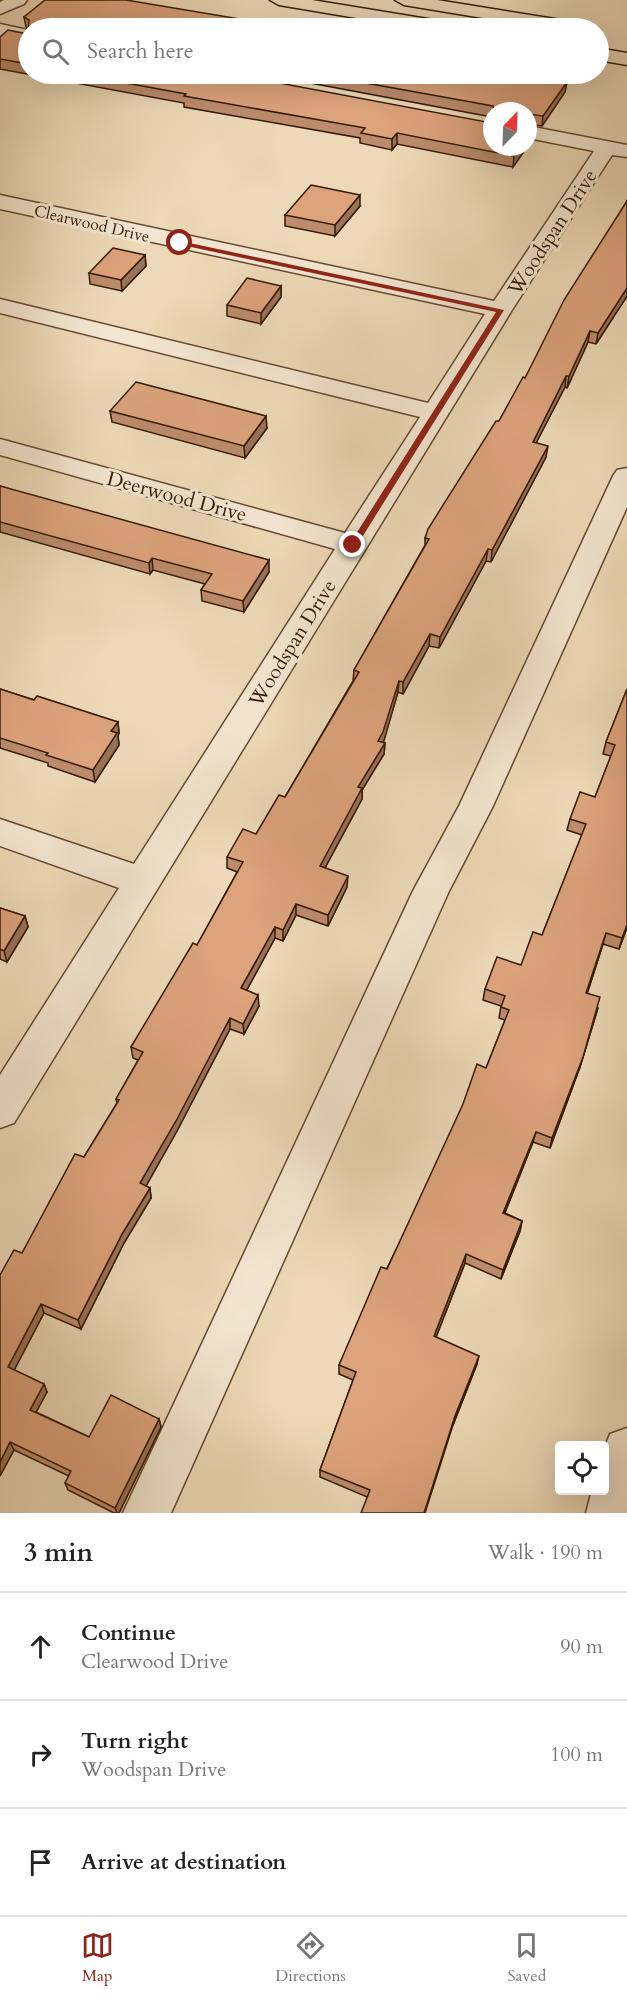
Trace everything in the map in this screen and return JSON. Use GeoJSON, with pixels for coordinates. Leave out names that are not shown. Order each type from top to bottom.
{"type":"FeatureCollection","features":[{"type":"Feature","properties":{"kind":"main road"},"geometry":{"type":"LineString","coordinates":[[279,0],[387,18]]}},
{"type":"Feature","properties":{"kind":"main road"},"geometry":{"type":"LineString","coordinates":[[404,0],[513,18]]}},
{"type":"Feature","properties":{"kind":"main road"},"geometry":{"type":"LineString","coordinates":[[609,56],[627,59]]}},
{"type":"Feature","properties":{"kind":"street"},"geometry":{"type":"LineString","coordinates":[[0,9],[18,0]]}},
{"type":"Feature","properties":{"kind":"street"},"geometry":{"type":"LineString","coordinates":[[0,30],[18,34]]}},
{"type":"Feature","properties":{"kind":"street"},"geometry":{"type":"LineString","coordinates":[[537,134],[617,149]]}},
{"type":"Feature","properties":{"kind":"street","name":"Woodspan Drive"},"geometry":{"type":"LineString","coordinates":[[0,1110],[500,310],[617,149]]}},
{"type":"Feature","properties":{"kind":"street","name":"Clearwood Drive"},"geometry":{"type":"LineString","coordinates":[[0,202],[500,310]]}},
{"type":"Feature","properties":{"kind":"street"},"geometry":{"type":"LineString","coordinates":[[0,306],[436,413]]}},
{"type":"Feature","properties":{"kind":"street","name":"Deerwood Drive"},"geometry":{"type":"LineString","coordinates":[[0,447],[353,545]]}},
{"type":"Feature","properties":{"kind":"street"},"geometry":{"type":"LineString","coordinates":[[147,1513],[431,891],[476,806],[627,476]]}},
{"type":"Feature","properties":{"kind":"street"},"geometry":{"type":"LineString","coordinates":[[0,832],[144,882]]}},
{"type":"Feature","properties":{"kind":"street"},"geometry":{"type":"LineString","coordinates":[[610,1513],[627,1451]]}},
{"type":"Feature","properties":{"kind":"building"},"geometry":{"type":"Polygon","coordinates":[[[45,0],[126,0],[234,18],[24,17],[45,0]]]}},
{"type":"Feature","properties":{"kind":"building"},"geometry":{"type":"Polygon","coordinates":[[[8,30],[18,32],[18,62],[0,59],[0,37],[8,30]]]}},
{"type":"Feature","properties":{"kind":"building"},"geometry":{"type":"Polygon","coordinates":[[[132,84],[284,84],[483,121],[483,150],[397,133],[392,139],[361,133],[365,128],[184,96],[186,94],[132,84]]]}},
{"type":"Feature","properties":{"kind":"building"},"geometry":{"type":"Polygon","coordinates":[[[371,84],[566,84],[543,116],[537,115],[537,102],[483,102],[483,104],[371,84]]]}},
{"type":"Feature","properties":{"kind":"building"},"geometry":{"type":"Polygon","coordinates":[[[311,185],[360,195],[335,225],[285,215],[311,185]]]}},
{"type":"Feature","properties":{"kind":"building"},"geometry":{"type":"Polygon","coordinates":[[[627,201],[627,288],[598,333],[590,331],[569,376],[566,376],[533,442],[548,446],[492,550],[488,549],[440,637],[430,634],[403,682],[399,681],[378,741],[385,743],[358,787],[362,788],[320,866],[348,876],[328,915],[296,904],[283,930],[275,927],[241,988],[258,995],[243,1024],[230,1018],[176,1121],[140,1183],[150,1188],[122,1234],[78,1320],[41,1304],[8,1367],[44,1384],[30,1410],[89,1437],[111,1395],[159,1419],[115,1508],[65,1483],[71,1471],[10,1442],[0,1462],[0,1275],[14,1250],[22,1253],[75,1154],[84,1157],[119,1100],[116,1099],[143,1052],[131,1047],[193,943],[197,945],[243,862],[227,857],[243,829],[256,834],[279,795],[285,797],[359,672],[354,670],[429,539],[425,538],[428,529],[496,421],[499,421],[523,377],[525,378],[564,300],[627,201]]]}},
{"type":"Feature","properties":{"kind":"building"},"geometry":{"type":"Polygon","coordinates":[[[113,248],[145,255],[121,280],[89,273],[113,248]]]}},
{"type":"Feature","properties":{"kind":"building"},"geometry":{"type":"Polygon","coordinates":[[[247,278],[281,286],[261,313],[227,305],[247,278]]]}},
{"type":"Feature","properties":{"kind":"building"},"geometry":{"type":"Polygon","coordinates":[[[136,382],[266,416],[244,446],[110,411],[136,382]]]}},
{"type":"Feature","properties":{"kind":"building"},"geometry":{"type":"Polygon","coordinates":[[[0,486],[269,560],[243,601],[201,590],[212,574],[152,558],[149,563],[0,522],[0,486]]]}},
{"type":"Feature","properties":{"kind":"building"},"geometry":{"type":"Polygon","coordinates":[[[0,689],[34,700],[37,696],[118,722],[111,731],[117,733],[93,770],[0,738],[0,689]]]}},
{"type":"Feature","properties":{"kind":"building"},"geometry":{"type":"Polygon","coordinates":[[[627,689],[627,925],[622,938],[606,933],[586,993],[600,997],[583,1057],[552,1138],[536,1132],[503,1213],[522,1221],[503,1270],[466,1254],[434,1336],[479,1356],[455,1416],[424,1513],[361,1513],[370,1490],[320,1470],[356,1372],[339,1365],[381,1267],[387,1269],[463,1104],[477,1064],[486,1068],[509,1010],[501,1007],[505,996],[485,989],[497,957],[521,965],[533,932],[542,935],[586,824],[570,819],[580,792],[595,797],[615,745],[606,742],[627,689]]]}},
{"type":"Feature","properties":{"kind":"building"},"geometry":{"type":"Polygon","coordinates":[[[0,908],[25,916],[4,951],[0,949],[0,908]]]}},
{"type":"Feature","properties":{"kind":"route"},"geometry":{"type":"LineString","coordinates":[[180,243],[500,310],[353,545]]}}]}
